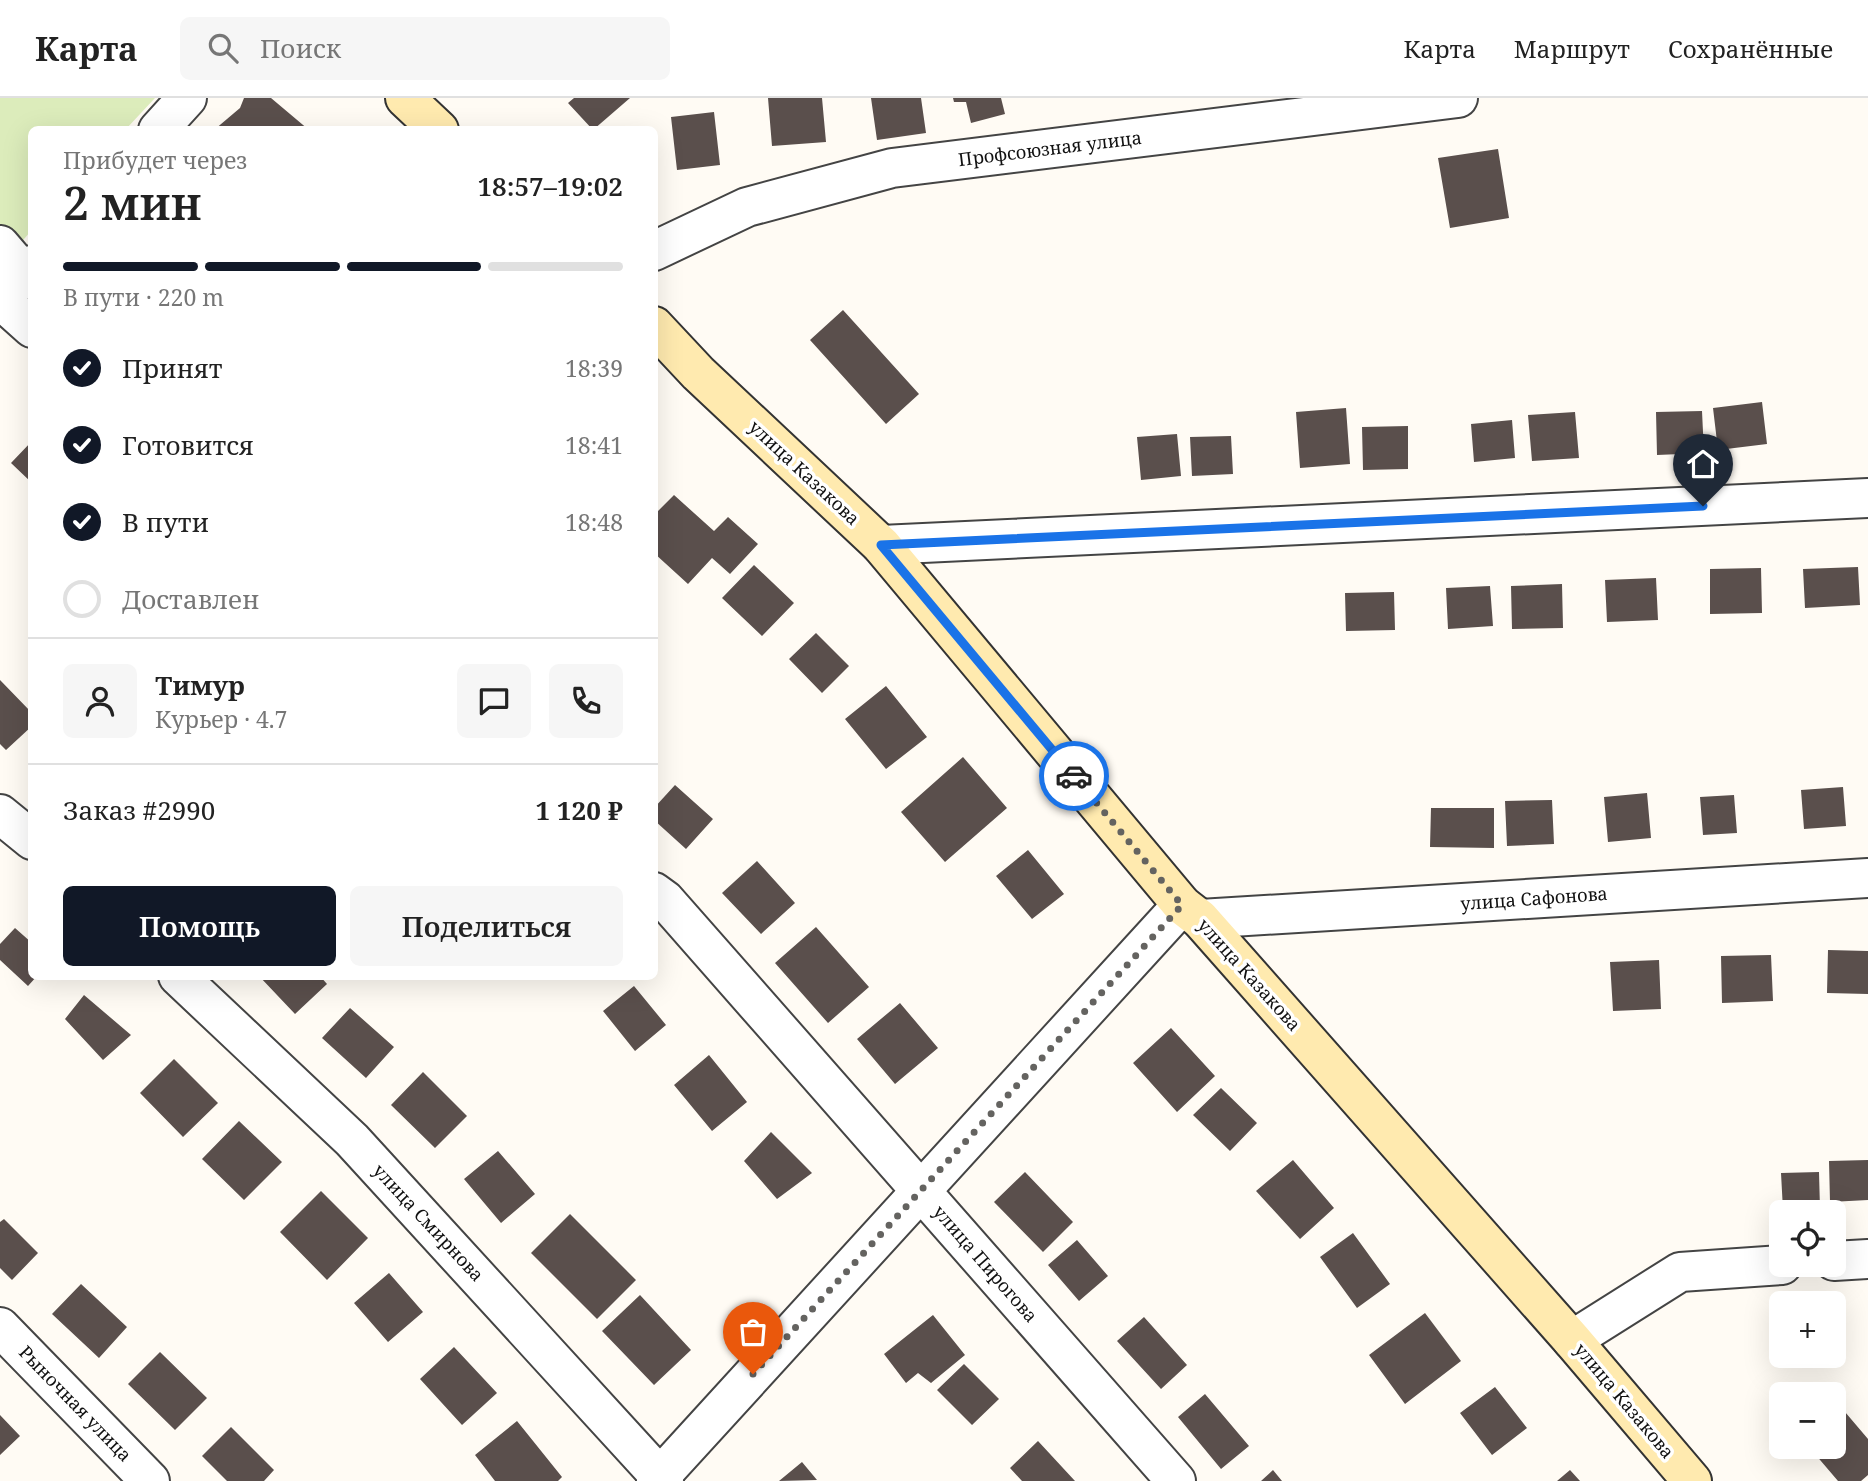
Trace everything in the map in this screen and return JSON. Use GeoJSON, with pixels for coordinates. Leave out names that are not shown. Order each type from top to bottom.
{"type":"FeatureCollection","features":[{"type":"Feature","properties":{"kind":"main road"},"geometry":{"type":"LineString","coordinates":[[405,98],[435,126]]}},
{"type":"Feature","properties":{"kind":"main road","name":"улица Казакова"},"geometry":{"type":"LineString","coordinates":[[658,331],[698,373],[881,545],[1191,912],[1572,1340],[1692,1481]]}},
{"type":"Feature","properties":{"kind":"street"},"geometry":{"type":"LineString","coordinates":[[162,126],[187,98]]}},
{"type":"Feature","properties":{"kind":"street","name":"Профсоюзная улица"},"geometry":{"type":"LineString","coordinates":[[658,249],[747,207],[892,168],[1458,98]]}},
{"type":"Feature","properties":{"kind":"street"},"geometry":{"type":"LineString","coordinates":[[0,244],[28,318]]}},
{"type":"Feature","properties":{"kind":"street"},"geometry":{"type":"LineString","coordinates":[[881,545],[1868,498]]}},
{"type":"Feature","properties":{"kind":"street"},"geometry":{"type":"LineString","coordinates":[[0,814],[28,837]]}},
{"type":"Feature","properties":{"kind":"street","name":"улица Сафонова"},"geometry":{"type":"LineString","coordinates":[[1191,912],[1868,878]]}},
{"type":"Feature","properties":{"kind":"street","name":"улица Пирогова"},"geometry":{"type":"LineString","coordinates":[[658,895],[1176,1481]]}},
{"type":"Feature","properties":{"kind":"street"},"geometry":{"type":"LineString","coordinates":[[660,1480],[920,1190],[1191,912]]}},
{"type":"Feature","properties":{"kind":"street","name":"улица Смирнова"},"geometry":{"type":"LineString","coordinates":[[182,980],[352,1140],[660,1480]]}},
{"type":"Feature","properties":{"kind":"street"},"geometry":{"type":"LineString","coordinates":[[1846,1260],[1868,1259]]}},
{"type":"Feature","properties":{"kind":"street"},"geometry":{"type":"LineString","coordinates":[[1572,1340],[1680,1272],[1769,1266]]}},
{"type":"Feature","properties":{"kind":"street","name":"Рыночная улица"},"geometry":{"type":"LineString","coordinates":[[0,1327],[149,1481]]}},
{"type":"Feature","properties":{"kind":"green space"},"geometry":{"type":"Polygon","coordinates":[[[0,98],[155,98],[129,126],[28,126],[28,234],[17,247],[0,227],[0,98]]]}},
{"type":"Feature","properties":{"kind":"building"},"geometry":{"type":"Polygon","coordinates":[[[244,98],[271,98],[304,126],[219,126],[240,108],[244,98]]]}},
{"type":"Feature","properties":{"kind":"building"},"geometry":{"type":"Polygon","coordinates":[[[574,98],[630,98],[598,126],[589,126],[568,103],[574,98]]]}},
{"type":"Feature","properties":{"kind":"building"},"geometry":{"type":"Polygon","coordinates":[[[768,98],[822,98],[826,142],[772,146],[768,98]]]}},
{"type":"Feature","properties":{"kind":"building"},"geometry":{"type":"Polygon","coordinates":[[[871,98],[921,98],[926,133],[877,140],[871,98]]]}},
{"type":"Feature","properties":{"kind":"building"},"geometry":{"type":"Polygon","coordinates":[[[953,98],[1001,98],[1005,114],[971,123],[966,102],[954,102],[953,98]]]}},
{"type":"Feature","properties":{"kind":"building"},"geometry":{"type":"Polygon","coordinates":[[[714,112],[720,165],[677,170],[671,117],[714,112]]]}},
{"type":"Feature","properties":{"kind":"building"},"geometry":{"type":"Polygon","coordinates":[[[1498,149],[1509,218],[1450,228],[1438,158],[1498,149]]]}},
{"type":"Feature","properties":{"kind":"building"},"geometry":{"type":"Polygon","coordinates":[[[843,310],[919,394],[886,424],[810,340],[843,310]]]}},
{"type":"Feature","properties":{"kind":"building"},"geometry":{"type":"Polygon","coordinates":[[[1762,402],[1767,444],[1718,450],[1713,408],[1762,402]]]}},
{"type":"Feature","properties":{"kind":"building"},"geometry":{"type":"Polygon","coordinates":[[[1346,408],[1350,464],[1300,468],[1296,412],[1346,408]]]}},
{"type":"Feature","properties":{"kind":"building"},"geometry":{"type":"Polygon","coordinates":[[[1702,411],[1704,453],[1657,455],[1656,412],[1702,411]]]}},
{"type":"Feature","properties":{"kind":"building"},"geometry":{"type":"Polygon","coordinates":[[[1575,412],[1579,458],[1532,461],[1528,415],[1575,412]]]}},
{"type":"Feature","properties":{"kind":"building"},"geometry":{"type":"Polygon","coordinates":[[[1512,420],[1515,458],[1474,462],[1471,424],[1512,420]]]}},
{"type":"Feature","properties":{"kind":"building"},"geometry":{"type":"Polygon","coordinates":[[[1408,426],[1408,469],[1363,470],[1362,427],[1408,426]]]}},
{"type":"Feature","properties":{"kind":"building"},"geometry":{"type":"Polygon","coordinates":[[[1177,434],[1181,476],[1141,480],[1137,437],[1177,434]]]}},
{"type":"Feature","properties":{"kind":"building"},"geometry":{"type":"Polygon","coordinates":[[[1231,436],[1233,474],[1192,476],[1190,437],[1231,436]]]}},
{"type":"Feature","properties":{"kind":"building"},"geometry":{"type":"Polygon","coordinates":[[[28,445],[28,479],[11,463],[28,445]]]}},
{"type":"Feature","properties":{"kind":"building"},"geometry":{"type":"Polygon","coordinates":[[[674,495],[714,531],[728,517],[758,544],[730,574],[712,558],[688,584],[658,557],[658,511],[674,495]]]}},
{"type":"Feature","properties":{"kind":"building"},"geometry":{"type":"Polygon","coordinates":[[[754,565],[794,603],[762,636],[722,598],[754,565]]]}},
{"type":"Feature","properties":{"kind":"building"},"geometry":{"type":"Polygon","coordinates":[[[1858,567],[1860,605],[1805,608],[1803,569],[1858,567]]]}},
{"type":"Feature","properties":{"kind":"building"},"geometry":{"type":"Polygon","coordinates":[[[1761,568],[1762,613],[1710,614],[1710,569],[1761,568]]]}},
{"type":"Feature","properties":{"kind":"building"},"geometry":{"type":"Polygon","coordinates":[[[1656,578],[1658,620],[1607,622],[1605,580],[1656,578]]]}},
{"type":"Feature","properties":{"kind":"building"},"geometry":{"type":"Polygon","coordinates":[[[1562,584],[1563,628],[1512,629],[1511,586],[1562,584]]]}},
{"type":"Feature","properties":{"kind":"building"},"geometry":{"type":"Polygon","coordinates":[[[1490,586],[1493,626],[1448,629],[1446,588],[1490,586]]]}},
{"type":"Feature","properties":{"kind":"building"},"geometry":{"type":"Polygon","coordinates":[[[1394,592],[1395,630],[1346,631],[1345,593],[1394,592]]]}},
{"type":"Feature","properties":{"kind":"building"},"geometry":{"type":"Polygon","coordinates":[[[816,633],[849,666],[822,693],[789,659],[816,633]]]}},
{"type":"Feature","properties":{"kind":"building"},"geometry":{"type":"Polygon","coordinates":[[[0,680],[28,709],[28,730],[6,750],[0,744],[0,680]]]}},
{"type":"Feature","properties":{"kind":"building"},"geometry":{"type":"Polygon","coordinates":[[[886,686],[927,737],[886,769],[845,719],[886,686]]]}},
{"type":"Feature","properties":{"kind":"building"},"geometry":{"type":"Polygon","coordinates":[[[963,757],[1007,808],[945,862],[901,812],[963,757]]]}},
{"type":"Feature","properties":{"kind":"building"},"geometry":{"type":"Polygon","coordinates":[[[675,785],[713,819],[686,849],[658,824],[658,804],[675,785]]]}},
{"type":"Feature","properties":{"kind":"building"},"geometry":{"type":"Polygon","coordinates":[[[1843,787],[1846,826],[1804,829],[1801,790],[1843,787]]]}},
{"type":"Feature","properties":{"kind":"building"},"geometry":{"type":"Polygon","coordinates":[[[1647,793],[1651,838],[1608,842],[1604,797],[1647,793]]]}},
{"type":"Feature","properties":{"kind":"building"},"geometry":{"type":"Polygon","coordinates":[[[1734,795],[1737,833],[1703,835],[1700,797],[1734,795]]]}},
{"type":"Feature","properties":{"kind":"building"},"geometry":{"type":"Polygon","coordinates":[[[1552,800],[1554,844],[1507,846],[1505,801],[1552,800]]]}},
{"type":"Feature","properties":{"kind":"building"},"geometry":{"type":"Polygon","coordinates":[[[1431,808],[1494,808],[1494,848],[1430,847],[1431,808]]]}},
{"type":"Feature","properties":{"kind":"building"},"geometry":{"type":"Polygon","coordinates":[[[1028,850],[1064,894],[1032,919],[996,876],[1028,850]]]}},
{"type":"Feature","properties":{"kind":"building"},"geometry":{"type":"Polygon","coordinates":[[[757,861],[795,903],[761,934],[722,893],[757,861]]]}},
{"type":"Feature","properties":{"kind":"building"},"geometry":{"type":"Polygon","coordinates":[[[816,927],[869,987],[828,1023],[775,963],[816,927]]]}},
{"type":"Feature","properties":{"kind":"building"},"geometry":{"type":"Polygon","coordinates":[[[15,928],[28,939],[28,980],[33,980],[28,986],[0,960],[0,944],[15,928]]]}},
{"type":"Feature","properties":{"kind":"building"},"geometry":{"type":"Polygon","coordinates":[[[1828,950],[1868,951],[1868,994],[1827,993],[1828,950]]]}},
{"type":"Feature","properties":{"kind":"building"},"geometry":{"type":"Polygon","coordinates":[[[1771,955],[1773,1001],[1722,1003],[1721,956],[1771,955]]]}},
{"type":"Feature","properties":{"kind":"building"},"geometry":{"type":"Polygon","coordinates":[[[1659,960],[1661,1009],[1613,1011],[1610,962],[1659,960]]]}},
{"type":"Feature","properties":{"kind":"building"},"geometry":{"type":"Polygon","coordinates":[[[263,980],[324,980],[327,984],[295,1014],[263,980]]]}},
{"type":"Feature","properties":{"kind":"building"},"geometry":{"type":"Polygon","coordinates":[[[634,986],[666,1025],[635,1051],[603,1011],[634,986]]]}},
{"type":"Feature","properties":{"kind":"building"},"geometry":{"type":"Polygon","coordinates":[[[84,995],[131,1035],[103,1060],[65,1019],[84,995]]]}},
{"type":"Feature","properties":{"kind":"building"},"geometry":{"type":"Polygon","coordinates":[[[900,1003],[938,1048],[895,1084],[857,1039],[900,1003]]]}},
{"type":"Feature","properties":{"kind":"building"},"geometry":{"type":"Polygon","coordinates":[[[350,1008],[394,1047],[366,1078],[322,1038],[350,1008]]]}},
{"type":"Feature","properties":{"kind":"building"},"geometry":{"type":"Polygon","coordinates":[[[1171,1028],[1215,1076],[1177,1112],[1133,1063],[1171,1028]]]}},
{"type":"Feature","properties":{"kind":"building"},"geometry":{"type":"Polygon","coordinates":[[[709,1055],[747,1102],[712,1131],[674,1085],[709,1055]]]}},
{"type":"Feature","properties":{"kind":"building"},"geometry":{"type":"Polygon","coordinates":[[[174,1059],[218,1103],[183,1137],[140,1093],[174,1059]]]}},
{"type":"Feature","properties":{"kind":"building"},"geometry":{"type":"Polygon","coordinates":[[[423,1072],[467,1116],[435,1148],[391,1105],[423,1072]]]}},
{"type":"Feature","properties":{"kind":"building"},"geometry":{"type":"Polygon","coordinates":[[[1221,1088],[1257,1123],[1230,1151],[1193,1115],[1221,1088]]]}},
{"type":"Feature","properties":{"kind":"building"},"geometry":{"type":"Polygon","coordinates":[[[239,1121],[282,1162],[244,1200],[202,1159],[239,1121]]]}},
{"type":"Feature","properties":{"kind":"building"},"geometry":{"type":"Polygon","coordinates":[[[771,1132],[812,1173],[777,1199],[744,1161],[771,1132]]]}},
{"type":"Feature","properties":{"kind":"building"},"geometry":{"type":"Polygon","coordinates":[[[498,1151],[535,1194],[501,1223],[464,1179],[498,1151]]]}},
{"type":"Feature","properties":{"kind":"building"},"geometry":{"type":"Polygon","coordinates":[[[1293,1160],[1334,1208],[1300,1239],[1256,1191],[1293,1160]]]}},
{"type":"Feature","properties":{"kind":"building"},"geometry":{"type":"Polygon","coordinates":[[[1868,1160],[1868,1200],[1830,1200],[1829,1161],[1868,1160]]]}},
{"type":"Feature","properties":{"kind":"building"},"geometry":{"type":"Polygon","coordinates":[[[1025,1172],[1073,1222],[1043,1252],[994,1202],[1025,1172]]]}},
{"type":"Feature","properties":{"kind":"building"},"geometry":{"type":"Polygon","coordinates":[[[1819,1172],[1820,1200],[1782,1200],[1781,1173],[1819,1172]]]}},
{"type":"Feature","properties":{"kind":"building"},"geometry":{"type":"Polygon","coordinates":[[[321,1191],[368,1238],[327,1280],[280,1232],[321,1191]]]}},
{"type":"Feature","properties":{"kind":"building"},"geometry":{"type":"Polygon","coordinates":[[[570,1214],[636,1280],[597,1319],[531,1253],[570,1214]]]}},
{"type":"Feature","properties":{"kind":"building"},"geometry":{"type":"Polygon","coordinates":[[[4,1219],[38,1253],[12,1280],[0,1268],[0,1222],[4,1219]]]}},
{"type":"Feature","properties":{"kind":"building"},"geometry":{"type":"Polygon","coordinates":[[[1353,1233],[1390,1284],[1357,1308],[1320,1257],[1353,1233]]]}},
{"type":"Feature","properties":{"kind":"building"},"geometry":{"type":"Polygon","coordinates":[[[1077,1240],[1108,1276],[1079,1301],[1048,1265],[1077,1240]]]}},
{"type":"Feature","properties":{"kind":"building"},"geometry":{"type":"Polygon","coordinates":[[[389,1273],[423,1312],[388,1342],[354,1303],[389,1273]]]}},
{"type":"Feature","properties":{"kind":"building"},"geometry":{"type":"Polygon","coordinates":[[[81,1284],[127,1327],[99,1358],[52,1314],[81,1284]]]}},
{"type":"Feature","properties":{"kind":"building"},"geometry":{"type":"Polygon","coordinates":[[[640,1295],[691,1350],[654,1385],[602,1331],[640,1295]]]}},
{"type":"Feature","properties":{"kind":"building"},"geometry":{"type":"Polygon","coordinates":[[[1425,1313],[1461,1361],[1405,1404],[1369,1355],[1425,1313]]]}},
{"type":"Feature","properties":{"kind":"building"},"geometry":{"type":"Polygon","coordinates":[[[933,1315],[965,1355],[931,1383],[918,1373],[906,1383],[884,1354],[933,1315]]]}},
{"type":"Feature","properties":{"kind":"building"},"geometry":{"type":"Polygon","coordinates":[[[1144,1317],[1187,1365],[1161,1389],[1117,1341],[1144,1317]]]}},
{"type":"Feature","properties":{"kind":"building"},"geometry":{"type":"Polygon","coordinates":[[[454,1347],[497,1393],[462,1425],[420,1379],[454,1347]]]}},
{"type":"Feature","properties":{"kind":"building"},"geometry":{"type":"Polygon","coordinates":[[[160,1352],[207,1398],[175,1430],[128,1384],[160,1352]]]}},
{"type":"Feature","properties":{"kind":"building"},"geometry":{"type":"Polygon","coordinates":[[[964,1364],[999,1399],[972,1425],[937,1390],[964,1364]]]}},
{"type":"Feature","properties":{"kind":"building"},"geometry":{"type":"Polygon","coordinates":[[[1495,1387],[1527,1428],[1492,1455],[1460,1413],[1495,1387]]]}},
{"type":"Feature","properties":{"kind":"building"},"geometry":{"type":"Polygon","coordinates":[[[1205,1394],[1249,1446],[1221,1469],[1178,1417],[1205,1394]]]}},
{"type":"Feature","properties":{"kind":"building"},"geometry":{"type":"Polygon","coordinates":[[[1846,1413],[1868,1439],[1868,1475],[1861,1481],[1838,1481],[1819,1459],[1846,1459],[1846,1413]]]}},
{"type":"Feature","properties":{"kind":"building"},"geometry":{"type":"Polygon","coordinates":[[[0,1415],[20,1436],[0,1455],[0,1415]]]}},
{"type":"Feature","properties":{"kind":"building"},"geometry":{"type":"Polygon","coordinates":[[[517,1421],[562,1477],[558,1481],[495,1481],[475,1455],[517,1421]]]}},
{"type":"Feature","properties":{"kind":"building"},"geometry":{"type":"Polygon","coordinates":[[[231,1427],[274,1470],[264,1481],[227,1481],[202,1456],[231,1427]]]}},
{"type":"Feature","properties":{"kind":"building"},"geometry":{"type":"Polygon","coordinates":[[[1038,1441],[1075,1481],[1022,1481],[1010,1468],[1038,1441]]]}},
{"type":"Feature","properties":{"kind":"building"},"geometry":{"type":"Polygon","coordinates":[[[802,1462],[817,1480],[779,1481],[802,1462]]]}},
{"type":"Feature","properties":{"kind":"building"},"geometry":{"type":"Polygon","coordinates":[[[1273,1470],[1282,1481],[1261,1481],[1273,1470]]]}},
{"type":"Feature","properties":{"kind":"building"},"geometry":{"type":"Polygon","coordinates":[[[1570,1470],[1580,1481],[1557,1481],[1570,1470]]]}},
{"type":"Feature","properties":{"kind":"way so far"},"geometry":{"type":"LineString","coordinates":[[753,1374],[1182,905],[1074,776]]}},
{"type":"Feature","properties":{"kind":"route"},"geometry":{"type":"LineString","coordinates":[[1074,776],[881,545],[1703,506]]}}]}
